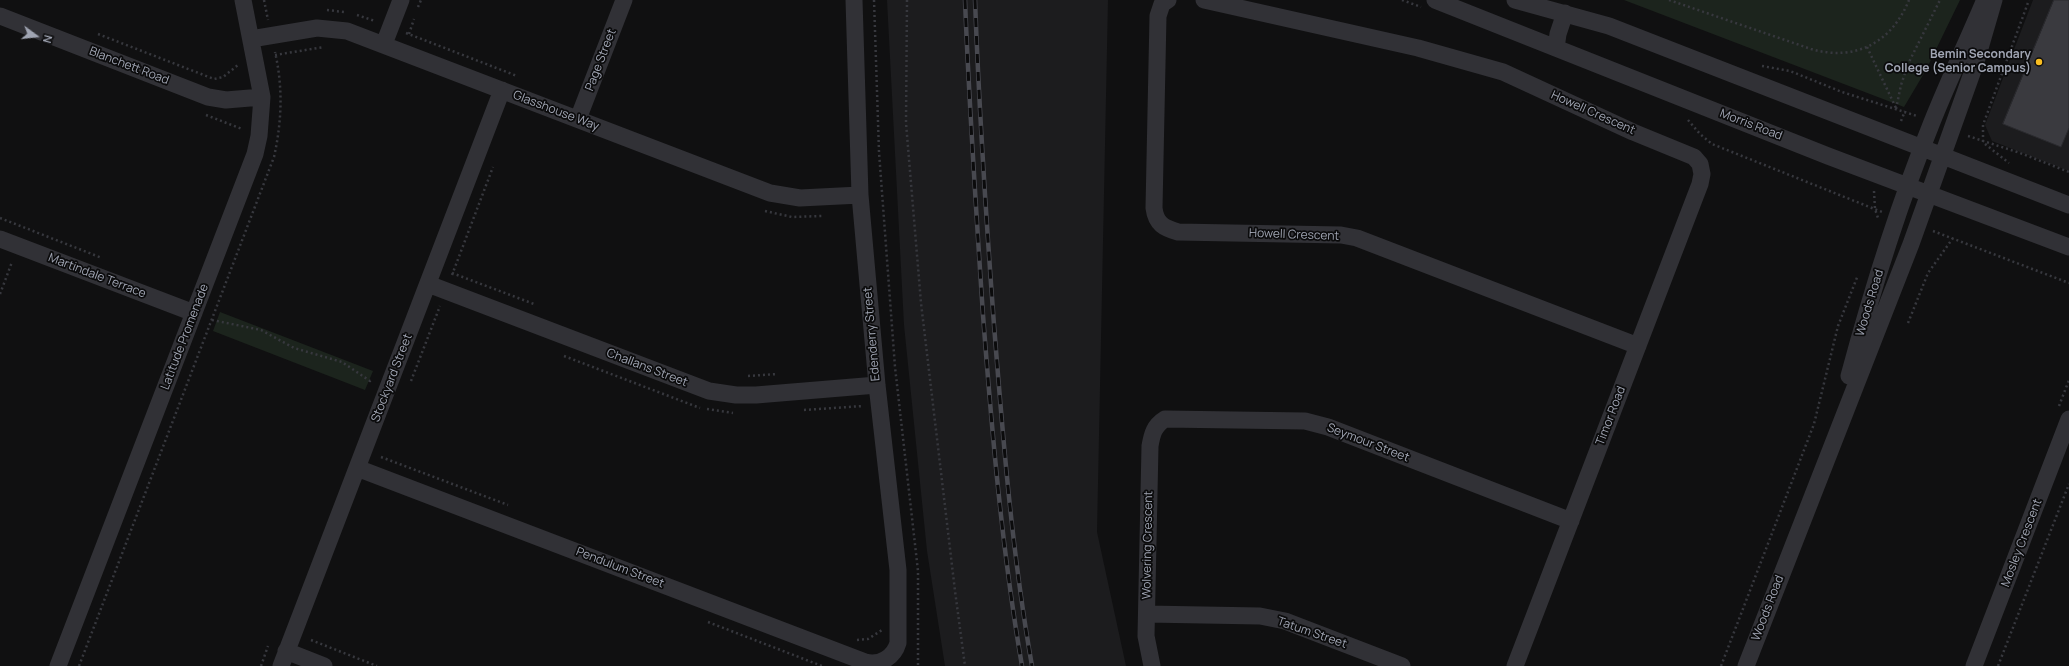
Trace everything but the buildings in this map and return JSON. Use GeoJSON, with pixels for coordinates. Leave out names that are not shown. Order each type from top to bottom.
{"type":"FeatureCollection","features":[{"type":"Feature","properties":{"kind":"street","name":"Latitude Promenade"},"geometry":{"type":"LineString","coordinates":[[58,666],[254,154],[260,130],[262,97],[243,0]]}},
{"type":"Feature","properties":{"kind":"street"},"geometry":{"type":"LineString","coordinates":[[384,44],[401,0]]}},
{"type":"Feature","properties":{"kind":"street","name":"Page Street"},"geometry":{"type":"LineString","coordinates":[[578,119],[624,0]]}},
{"type":"Feature","properties":{"kind":"street","name":"Edenderry Street"},"geometry":{"type":"LineString","coordinates":[[854,0],[860,195],[875,368],[869,386],[899,590],[898,643],[893,653],[882,662]]}},
{"type":"Feature","properties":{"kind":"street","name":"Howell Crescent"},"geometry":{"type":"LineString","coordinates":[[1168,0],[1162,4],[1158,16],[1154,208],[1156,218],[1166,228],[1178,232],[1341,235],[1357,238],[1638,346]]}},
{"type":"Feature","properties":{"kind":"street","name":"Howell Crescent"},"geometry":{"type":"LineString","coordinates":[[1204,0],[1418,48],[1503,72],[1633,132],[1686,152],[1694,157],[1700,164]]}},
{"type":"Feature","properties":{"kind":"street"},"geometry":{"type":"LineString","coordinates":[[1515,0],[1609,26],[2069,205]]}},
{"type":"Feature","properties":{"kind":"street","name":"Woods Road"},"geometry":{"type":"LineString","coordinates":[[1826,461],[1870,300],[1908,186],[1932,122],[1985,0]]}},
{"type":"Feature","properties":{"kind":"street","name":"Woods Road"},"geometry":{"type":"LineString","coordinates":[[1746,666],[1918,225],[1976,62],[1994,0]]}},
{"type":"Feature","properties":{"kind":"street","name":"Morris Road"},"geometry":{"type":"LineString","coordinates":[[1429,4],[1556,48],[1908,186],[2069,247]]}},
{"type":"Feature","properties":{"kind":"street"},"geometry":{"type":"LineString","coordinates":[[1556,48],[1558,34],[1565,13]]}},
{"type":"Feature","properties":{"kind":"street","name":"Blanchett Road"},"geometry":{"type":"LineString","coordinates":[[0,16],[208,97],[226,100],[244,100],[262,97]]}},
{"type":"Feature","properties":{"kind":"street","name":"Glasshouse Way"},"geometry":{"type":"LineString","coordinates":[[251,39],[327,28],[347,31],[770,193],[800,198],[860,195]]}},
{"type":"Feature","properties":{"kind":"street","name":"Stockyard Street"},"geometry":{"type":"LineString","coordinates":[[283,659],[502,90]]}},
{"type":"Feature","properties":{"kind":"street","name":"Timor Road"},"geometry":{"type":"LineString","coordinates":[[1514,666],[1700,184],[1702,174],[1700,164]]}},
{"type":"Feature","properties":{"kind":"street","name":"Martindale Terrace"},"geometry":{"type":"LineString","coordinates":[[0,240],[194,313]]}},
{"type":"Feature","properties":{"kind":"street","name":"Challans Street"},"geometry":{"type":"LineString","coordinates":[[428,284],[709,391],[736,395],[756,395],[869,386]]}},
{"type":"Feature","properties":{"kind":"street","name":"Seymour Street"},"geometry":{"type":"LineString","coordinates":[[1157,424],[1165,419],[1180,418],[1305,421],[1328,427],[1570,520]]}},
{"type":"Feature","properties":{"kind":"street","name":"Mosley Crescent"},"geometry":{"type":"LineString","coordinates":[[1974,666],[2069,419]]}},
{"type":"Feature","properties":{"kind":"street","name":"Wolvering Crescent"},"geometry":{"type":"LineString","coordinates":[[1152,666],[1146,636],[1150,446],[1152,435],[1157,424]]}},
{"type":"Feature","properties":{"kind":"street","name":"Pendulum Street"},"geometry":{"type":"LineString","coordinates":[[357,468],[843,654],[871,664],[882,662]]}},
{"type":"Feature","properties":{"kind":"street","name":"Tatum Street"},"geometry":{"type":"LineString","coordinates":[[1147,614],[1260,616],[1285,621],[1402,666]]}},
{"type":"Feature","properties":{"kind":"street"},"geometry":{"type":"LineString","coordinates":[[283,659],[324,666]]}},
{"type":"Feature","properties":{"kind":"path"},"geometry":{"type":"LineString","coordinates":[[874,0],[879,152],[895,367],[918,571],[918,666]]}},
{"type":"Feature","properties":{"kind":"path"},"geometry":{"type":"LineString","coordinates":[[907,0],[906,123],[921,303],[965,666]]}},
{"type":"Feature","properties":{"kind":"path"},"geometry":{"type":"LineString","coordinates":[[1402,0],[1429,4]]}},
{"type":"Feature","properties":{"kind":"path"},"geometry":{"type":"LineString","coordinates":[[1669,0],[1825,53],[1856,51],[1877,42],[1894,27],[1909,0]]}},
{"type":"Feature","properties":{"kind":"path"},"geometry":{"type":"LineString","coordinates":[[1896,109],[1901,84],[1908,64],[1940,0]]}},
{"type":"Feature","properties":{"kind":"path"},"geometry":{"type":"LineString","coordinates":[[1983,142],[1984,125],[2029,0]]}},
{"type":"Feature","properties":{"kind":"path"},"geometry":{"type":"LineString","coordinates":[[320,10],[348,12]]}},
{"type":"Feature","properties":{"kind":"path"},"geometry":{"type":"LineString","coordinates":[[355,14],[524,79]]}},
{"type":"Feature","properties":{"kind":"path"},"geometry":{"type":"LineString","coordinates":[[268,19],[275,17]]}},
{"type":"Feature","properties":{"kind":"path"},"geometry":{"type":"LineString","coordinates":[[97,34],[214,78],[224,77],[238,64]]}},
{"type":"Feature","properties":{"kind":"path"},"geometry":{"type":"LineString","coordinates":[[275,55],[317,47],[330,47]]}},
{"type":"Feature","properties":{"kind":"path"},"geometry":{"type":"LineString","coordinates":[[1867,47],[1896,109]]}},
{"type":"Feature","properties":{"kind":"path"},"geometry":{"type":"LineString","coordinates":[[237,57],[240,72]]}},
{"type":"Feature","properties":{"kind":"path"},"geometry":{"type":"LineString","coordinates":[[1755,65],[1790,72],[1842,92],[1932,122]]}},
{"type":"Feature","properties":{"kind":"path"},"geometry":{"type":"LineString","coordinates":[[240,136],[244,100]]}},
{"type":"Feature","properties":{"kind":"path"},"geometry":{"type":"LineString","coordinates":[[1687,118],[1700,134],[1712,144],[1898,218]]}},
{"type":"Feature","properties":{"kind":"path"},"geometry":{"type":"LineString","coordinates":[[1951,130],[1983,142],[2020,153],[2069,172]]}},
{"type":"Feature","properties":{"kind":"path"},"geometry":{"type":"LineString","coordinates":[[410,382],[494,165]]}},
{"type":"Feature","properties":{"kind":"path"},"geometry":{"type":"LineString","coordinates":[[1875,209],[1878,217],[1877,224]]}},
{"type":"Feature","properties":{"kind":"path"},"geometry":{"type":"LineString","coordinates":[[0,218],[103,258]]}},
{"type":"Feature","properties":{"kind":"path"},"geometry":{"type":"LineString","coordinates":[[1918,225],[2069,283]]}},
{"type":"Feature","properties":{"kind":"path"},"geometry":{"type":"LineString","coordinates":[[1908,323],[1928,273],[1953,238]]}},
{"type":"Feature","properties":{"kind":"path"},"geometry":{"type":"LineString","coordinates":[[0,294],[12,262]]}},
{"type":"Feature","properties":{"kind":"path"},"geometry":{"type":"LineString","coordinates":[[1722,666],[1814,424],[1838,326],[1860,271]]}},
{"type":"Feature","properties":{"kind":"path"},"geometry":{"type":"LineString","coordinates":[[452,273],[541,307]]}},
{"type":"Feature","properties":{"kind":"path"},"geometry":{"type":"LineString","coordinates":[[212,320],[261,330],[294,348],[342,362],[370,381],[373,374]]}},
{"type":"Feature","properties":{"kind":"path"},"geometry":{"type":"LineString","coordinates":[[875,368],[895,367]]}},
{"type":"Feature","properties":{"kind":"path"},"geometry":{"type":"LineString","coordinates":[[740,377],[780,374]]}},
{"type":"Feature","properties":{"kind":"path"},"geometry":{"type":"LineString","coordinates":[[864,414],[869,386]]}},
{"type":"Feature","properties":{"kind":"path"},"geometry":{"type":"LineString","coordinates":[[374,474],[381,456]]}},
{"type":"Feature","properties":{"kind":"path"},"geometry":{"type":"LineString","coordinates":[[1998,666],[2069,484]]}},
{"type":"Feature","properties":{"kind":"path"},"geometry":{"type":"LineString","coordinates":[[703,620],[822,666]]}},
{"type":"Feature","properties":{"kind":"path"},"geometry":{"type":"LineString","coordinates":[[843,654],[850,638],[856,640],[868,639],[883,629],[883,623]]}},
{"type":"Feature","properties":{"kind":"path"},"geometry":{"type":"LineString","coordinates":[[311,640],[377,666]]}},
{"type":"Feature","properties":{"kind":"shaded area"},"geometry":{"type":"Polygon","coordinates":[[[887,0],[1108,0],[1097,532],[1126,666],[945,666],[927,551],[904,325],[887,0]]]}},
{"type":"Feature","properties":{"kind":"shaded area"},"geometry":{"type":"Polygon","coordinates":[[[1624,0],[1960,0],[1926,70],[1904,107],[1624,0]]]}},
{"type":"Feature","properties":{"kind":"shaded area","name":"Bemin Secondary College (Senior Campus)"},"geometry":{"type":"Polygon","coordinates":[[[2033,0],[2069,0],[2069,171],[1992,141],[1985,125],[2033,0]]]}},
{"type":"Feature","properties":{"kind":"shaded area"},"geometry":{"type":"Polygon","coordinates":[[[220,312],[373,371],[365,390],[213,331],[220,312]]]}},
{"type":"Feature","properties":{"kind":"railway"},"geometry":{"type":"LineString","coordinates":[[965,0],[975,197],[990,403],[1003,535],[1022,666]]}},
{"type":"Feature","properties":{"kind":"railway"},"geometry":{"type":"LineString","coordinates":[[975,0],[986,203],[1001,410],[1019,581],[1032,666]]}},
{"type":"Feature","properties":{"kind":"place","name":"Bemin Secondary College (Senior Campus)"},"geometry":{"type":"Point","coordinates":[2039,62]}}]}
